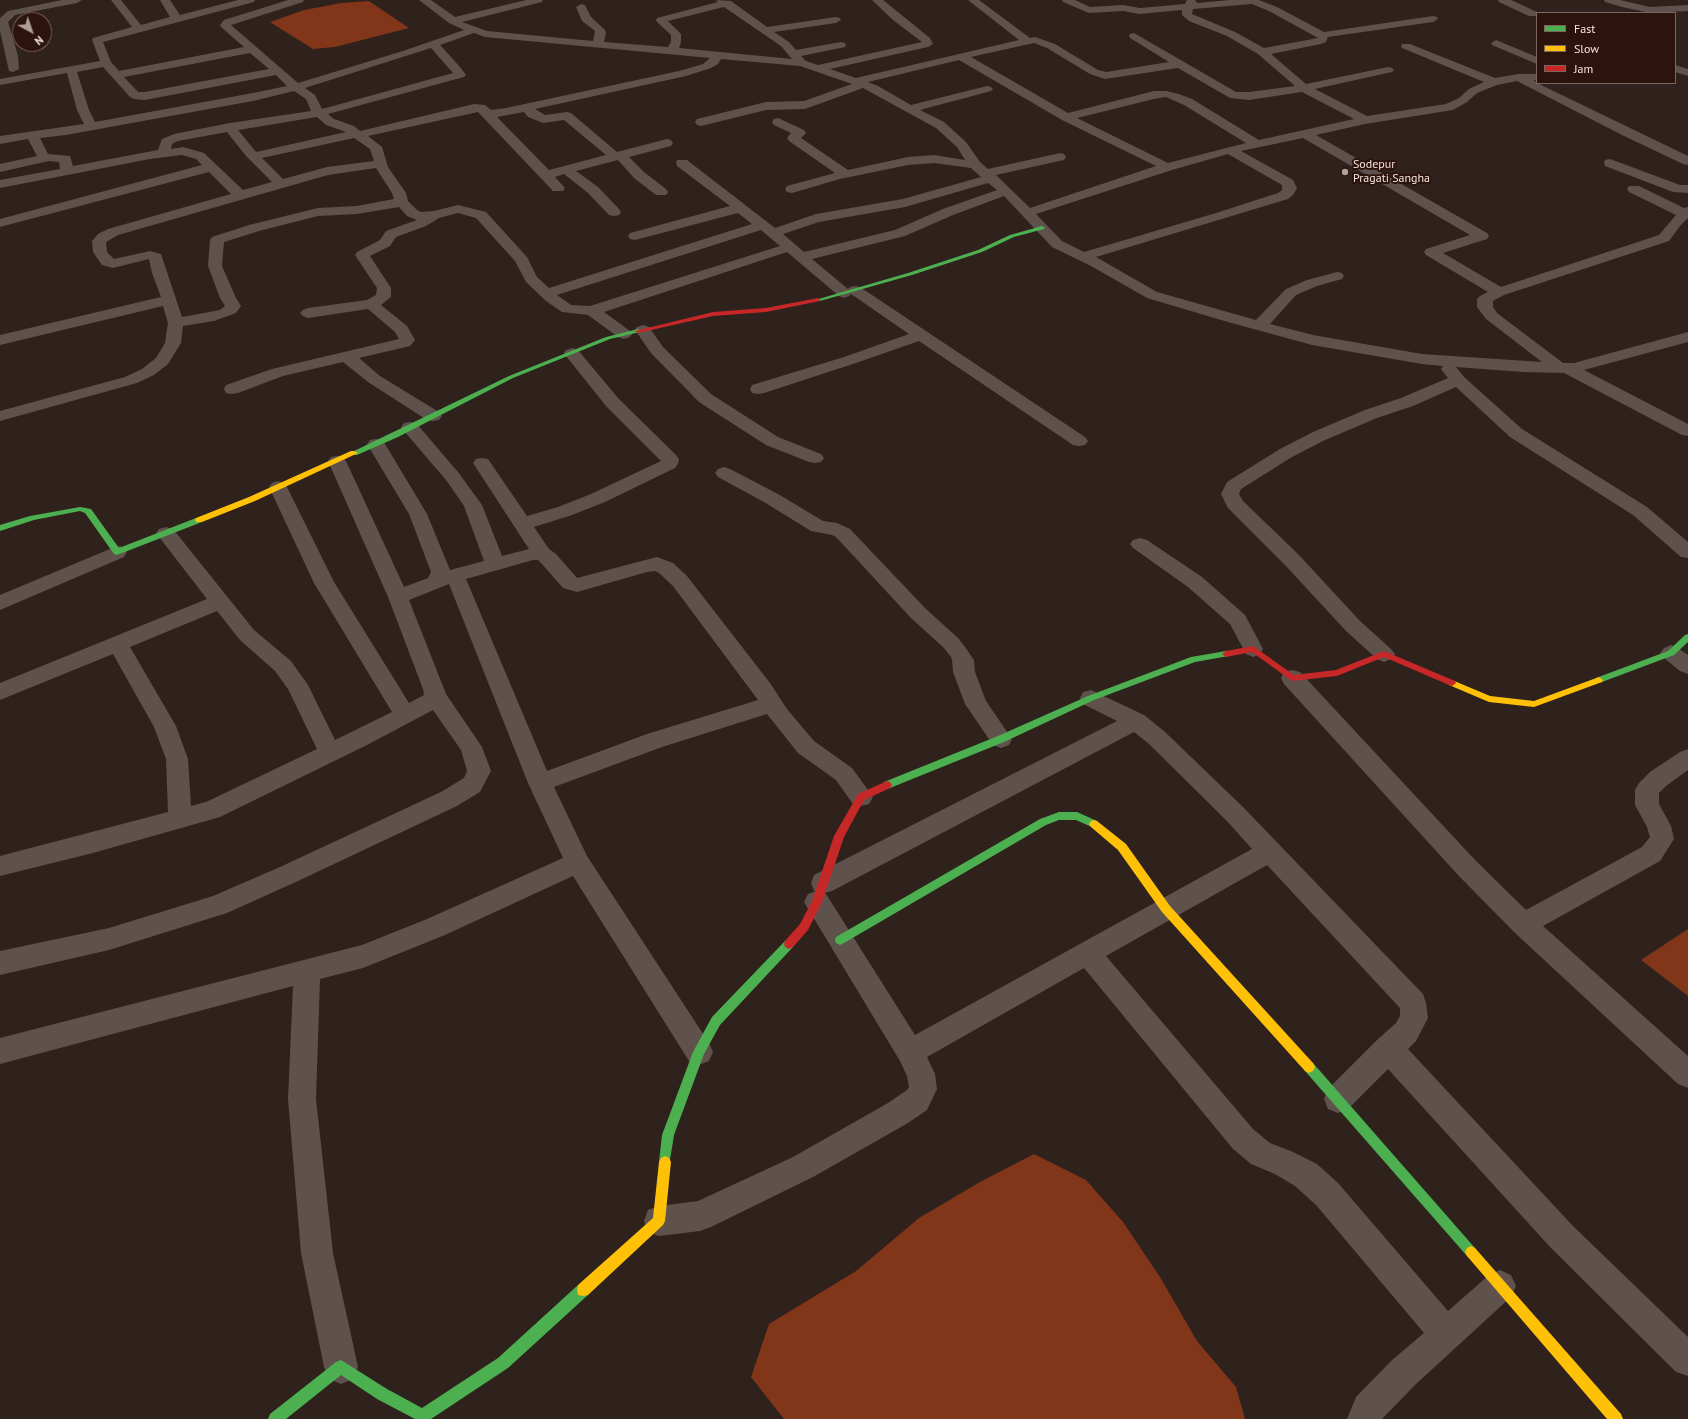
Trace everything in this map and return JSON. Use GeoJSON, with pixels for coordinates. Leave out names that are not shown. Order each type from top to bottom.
{"type":"FeatureCollection","features":[{"type":"Feature","properties":{"kind":"street"},"geometry":{"type":"LineString","coordinates":[[24,0],[31,9]]}},
{"type":"Feature","properties":{"kind":"street"},"geometry":{"type":"LineString","coordinates":[[13,69],[5,46],[1,24],[8,16],[12,13],[77,0]]}},
{"type":"Feature","properties":{"kind":"street"},"geometry":{"type":"LineString","coordinates":[[116,0],[139,30]]}},
{"type":"Feature","properties":{"kind":"street"},"geometry":{"type":"LineString","coordinates":[[165,0],[174,16],[179,18]]}},
{"type":"Feature","properties":{"kind":"street"},"geometry":{"type":"LineString","coordinates":[[250,0],[97,40],[106,63],[134,95],[139,96],[279,71]]}},
{"type":"Feature","properties":{"kind":"street"},"geometry":{"type":"LineString","coordinates":[[254,0],[262,12]]}},
{"type":"Feature","properties":{"kind":"street"},"geometry":{"type":"LineString","coordinates":[[299,0],[228,22],[224,25],[296,87],[311,97],[316,110],[330,122],[350,130],[376,147],[381,164],[399,194],[402,202],[412,213],[419,216],[434,215],[458,209],[481,215],[522,260],[531,279],[546,294],[567,309],[591,311],[790,248]]}},
{"type":"Feature","properties":{"kind":"street"},"geometry":{"type":"LineString","coordinates":[[424,0],[458,24],[485,34],[598,43],[717,55],[798,58],[840,44]]}},
{"type":"Feature","properties":{"kind":"street"},"geometry":{"type":"LineString","coordinates":[[482,3],[500,0]]}},
{"type":"Feature","properties":{"kind":"street"},"geometry":{"type":"LineString","coordinates":[[453,20],[538,0]]}},
{"type":"Feature","properties":{"kind":"street"},"geometry":{"type":"LineString","coordinates":[[818,68],[928,44],[926,40],[876,0]]}},
{"type":"Feature","properties":{"kind":"street"},"geometry":{"type":"LineString","coordinates":[[973,0],[1027,41]]}},
{"type":"Feature","properties":{"kind":"street"},"geometry":{"type":"LineString","coordinates":[[1067,0],[1089,10],[1123,8],[1140,12],[1189,4],[1245,1],[1258,2],[1322,35],[1433,19]]}},
{"type":"Feature","properties":{"kind":"street"},"geometry":{"type":"LineString","coordinates":[[1503,0],[1533,14]]}},
{"type":"Feature","properties":{"kind":"street"},"geometry":{"type":"LineString","coordinates":[[1609,0],[1626,6],[1655,11],[1688,8]]}},
{"type":"Feature","properties":{"kind":"street"},"geometry":{"type":"LineString","coordinates":[[672,51],[676,42],[676,34],[661,20],[724,2],[785,44],[798,58],[818,68],[861,82],[874,88],[940,125],[962,145],[983,172],[1006,191],[1057,244],[1152,295],[1259,326],[1312,340],[1422,359],[1523,367],[1574,368],[1688,337]]}},
{"type":"Feature","properties":{"kind":"street"},"geometry":{"type":"LineString","coordinates":[[1189,4],[1187,15],[1193,19],[1231,34],[1262,52],[1304,88],[1365,120]]}},
{"type":"Feature","properties":{"kind":"street"},"geometry":{"type":"LineString","coordinates":[[581,7],[586,19],[600,30],[601,33],[598,43]]}},
{"type":"Feature","properties":{"kind":"street"},"geometry":{"type":"LineString","coordinates":[[440,11],[454,8]]}},
{"type":"Feature","properties":{"kind":"street"},"geometry":{"type":"LineString","coordinates":[[765,30],[836,20]]}},
{"type":"Feature","properties":{"kind":"street"},"geometry":{"type":"LineString","coordinates":[[0,140],[91,126],[253,97],[296,87],[473,30]]}},
{"type":"Feature","properties":{"kind":"street"},"geometry":{"type":"LineString","coordinates":[[1262,52],[1317,42],[1322,40],[1322,35]]}},
{"type":"Feature","properties":{"kind":"street"},"geometry":{"type":"LineString","coordinates":[[1134,36],[1234,96],[1249,96],[1304,88],[1388,70]]}},
{"type":"Feature","properties":{"kind":"street"},"geometry":{"type":"LineString","coordinates":[[701,122],[766,106],[804,105],[861,82],[960,56],[1035,40],[1094,72],[1105,76],[1182,64]]}},
{"type":"Feature","properties":{"kind":"street"},"geometry":{"type":"LineString","coordinates":[[1496,43],[1536,61]]}},
{"type":"Feature","properties":{"kind":"street"},"geometry":{"type":"LineString","coordinates":[[164,153],[164,144],[169,140],[228,125],[320,113],[460,75],[433,44]]}},
{"type":"Feature","properties":{"kind":"street"},"geometry":{"type":"LineString","coordinates":[[1406,46],[1494,82]]}},
{"type":"Feature","properties":{"kind":"street"},"geometry":{"type":"LineString","coordinates":[[117,76],[252,49]]}},
{"type":"Feature","properties":{"kind":"street"},"geometry":{"type":"LineString","coordinates":[[488,114],[527,108],[697,70],[714,62],[717,55]]}},
{"type":"Feature","properties":{"kind":"street"},"geometry":{"type":"LineString","coordinates":[[960,56],[1066,117],[1167,167]]}},
{"type":"Feature","properties":{"kind":"street"},"geometry":{"type":"LineString","coordinates":[[0,82],[106,63]]}},
{"type":"Feature","properties":{"kind":"street"},"geometry":{"type":"LineString","coordinates":[[71,70],[78,87],[83,110],[91,126]]}},
{"type":"Feature","properties":{"kind":"street"},"geometry":{"type":"LineString","coordinates":[[1518,76],[1633,136],[1688,161]]}},
{"type":"Feature","properties":{"kind":"street"},"geometry":{"type":"LineString","coordinates":[[1027,213],[1167,167],[1255,143],[1365,120],[1449,107],[1463,100],[1473,91],[1494,82],[1518,76],[1536,77]]}},
{"type":"Feature","properties":{"kind":"street"},"geometry":{"type":"LineString","coordinates":[[910,109],[987,89]]}},
{"type":"Feature","properties":{"kind":"street"},"geometry":{"type":"LineString","coordinates":[[1066,117],[1118,103],[1154,95],[1166,94],[1188,102],[1255,143]]}},
{"type":"Feature","properties":{"kind":"street"},"geometry":{"type":"LineString","coordinates":[[211,104],[252,156],[280,183]]}},
{"type":"Feature","properties":{"kind":"street"},"geometry":{"type":"LineString","coordinates":[[252,156],[474,108],[481,108],[558,188]]}},
{"type":"Feature","properties":{"kind":"street"},"geometry":{"type":"LineString","coordinates":[[527,108],[532,114],[543,120],[567,116],[661,192]]}},
{"type":"Feature","properties":{"kind":"street"},"geometry":{"type":"LineString","coordinates":[[778,122],[800,133],[794,138],[845,174]]}},
{"type":"Feature","properties":{"kind":"street"},"geometry":{"type":"LineString","coordinates":[[1304,133],[1482,236],[1431,252],[1499,292]]}},
{"type":"Feature","properties":{"kind":"street"},"geometry":{"type":"LineString","coordinates":[[32,135],[40,151],[44,157],[47,158]]}},
{"type":"Feature","properties":{"kind":"street"},"geometry":{"type":"LineString","coordinates":[[546,174],[667,143]]}},
{"type":"Feature","properties":{"kind":"street"},"geometry":{"type":"LineString","coordinates":[[1082,257],[1221,216],[1282,196],[1288,192],[1290,188],[1288,183],[1230,150]]}},
{"type":"Feature","properties":{"kind":"street"},"geometry":{"type":"LineString","coordinates":[[0,184],[164,153],[183,151],[200,156],[228,185],[240,194]]}},
{"type":"Feature","properties":{"kind":"street"},"geometry":{"type":"LineString","coordinates":[[546,294],[768,229],[816,218],[905,203],[983,172],[1060,157]]}},
{"type":"Feature","properties":{"kind":"street"},"geometry":{"type":"LineString","coordinates":[[0,168],[47,158],[65,160],[67,172]]}},
{"type":"Feature","properties":{"kind":"street"},"geometry":{"type":"LineString","coordinates":[[792,189],[845,174],[924,159],[934,159],[983,172]]}},
{"type":"Feature","properties":{"kind":"street"},"geometry":{"type":"LineString","coordinates":[[682,163],[768,229],[790,248],[850,292],[920,335],[1079,441]]}},
{"type":"Feature","properties":{"kind":"street"},"geometry":{"type":"LineString","coordinates":[[1610,163],[1678,190],[1688,189]]}},
{"type":"Feature","properties":{"kind":"street"},"geometry":{"type":"LineString","coordinates":[[0,416],[131,380],[148,372],[162,360],[173,343],[176,323],[159,273],[156,257],[150,255],[109,264],[100,252],[99,241],[103,236],[280,183],[327,171],[381,164]]}},
{"type":"Feature","properties":{"kind":"street"},"geometry":{"type":"LineString","coordinates":[[0,223],[211,167]]}},
{"type":"Feature","properties":{"kind":"street"},"geometry":{"type":"LineString","coordinates":[[565,169],[593,190],[614,212]]}},
{"type":"Feature","properties":{"kind":"street"},"geometry":{"type":"LineString","coordinates":[[1634,189],[1686,212],[1675,223],[1664,238],[1649,245],[1499,292],[1485,299],[1485,307],[1491,316],[1563,368],[1688,431]]}},
{"type":"Feature","properties":{"kind":"street"},"geometry":{"type":"LineString","coordinates":[[802,257],[900,233],[948,212],[1006,191]]}},
{"type":"Feature","properties":{"kind":"street"},"geometry":{"type":"LineString","coordinates":[[176,323],[225,313],[231,310],[233,306],[228,298],[215,266],[217,240],[254,228],[318,212],[357,210],[402,202]]}},
{"type":"Feature","properties":{"kind":"street"},"geometry":{"type":"LineString","coordinates":[[635,236],[740,208]]}},
{"type":"Feature","properties":{"kind":"street"},"geometry":{"type":"LineString","coordinates":[[308,313],[371,304],[383,297],[384,288],[362,255],[385,243],[391,234],[421,223],[434,215]]}},
{"type":"Feature","properties":{"kind":"street"},"geometry":{"type":"LineString","coordinates":[[0,603],[117,552],[278,487],[376,444],[511,377],[608,338],[714,314],[766,310],[829,298],[973,253],[1012,236],[1042,228]]}},
{"type":"Feature","properties":{"kind":"street"},"geometry":{"type":"LineString","coordinates":[[1259,326],[1291,292],[1312,283],[1337,276]]}},
{"type":"Feature","properties":{"kind":"street"},"geometry":{"type":"LineString","coordinates":[[0,340],[169,300]]}},
{"type":"Feature","properties":{"kind":"street"},"geometry":{"type":"LineString","coordinates":[[232,389],[278,372],[397,345],[407,340],[401,329],[371,304]]}},
{"type":"Feature","properties":{"kind":"street"},"geometry":{"type":"LineString","coordinates":[[591,311],[602,317],[624,334]]}},
{"type":"Feature","properties":{"kind":"street"},"geometry":{"type":"LineString","coordinates":[[642,330],[657,350],[711,403],[772,441],[815,458]]}},
{"type":"Feature","properties":{"kind":"street"},"geometry":{"type":"LineString","coordinates":[[758,390],[920,335]]}},
{"type":"Feature","properties":{"kind":"street"},"geometry":{"type":"LineString","coordinates":[[522,524],[565,512],[669,464],[670,459],[612,402],[572,353]]}},
{"type":"Feature","properties":{"kind":"street"},"geometry":{"type":"LineString","coordinates":[[346,356],[374,379],[433,416]]}},
{"type":"Feature","properties":{"kind":"street"},"geometry":{"type":"LineString","coordinates":[[1442,361],[1458,380],[1516,433],[1640,511],[1688,552]]}},
{"type":"Feature","properties":{"kind":"street"},"geometry":{"type":"LineString","coordinates":[[1458,380],[1407,402],[1371,414],[1319,436],[1286,453],[1233,486],[1230,494],[1236,504],[1292,560],[1353,626],[1384,654],[1489,699],[1534,704],[1671,653],[1688,637]]}},
{"type":"Feature","properties":{"kind":"street"},"geometry":{"type":"LineString","coordinates":[[410,427],[452,476],[473,505],[495,564]]}},
{"type":"Feature","properties":{"kind":"street"},"geometry":{"type":"LineString","coordinates":[[376,444],[418,514],[441,572],[447,578],[578,863],[699,1052]]}},
{"type":"Feature","properties":{"kind":"street"},"geometry":{"type":"LineString","coordinates":[[0,963],[109,939],[218,905],[289,874],[450,799],[472,785],[479,771],[471,747],[435,696],[398,597],[337,461]]}},
{"type":"Feature","properties":{"kind":"street"},"geometry":{"type":"LineString","coordinates":[[482,463],[542,554],[549,559],[570,583],[577,585],[596,582],[657,564],[666,568],[680,581],[762,689],[779,715],[806,747],[844,774],[861,798]]}},
{"type":"Feature","properties":{"kind":"street"},"geometry":{"type":"LineString","coordinates":[[724,473],[770,498],[818,527],[837,529],[843,533],[918,613],[958,652],[963,660],[964,672],[976,704],[1001,739]]}},
{"type":"Feature","properties":{"kind":"street"},"geometry":{"type":"LineString","coordinates":[[278,487],[324,583],[405,715]]}},
{"type":"Feature","properties":{"kind":"street"},"geometry":{"type":"LineString","coordinates":[[0,528],[33,518],[80,509],[88,511],[117,552]]}},
{"type":"Feature","properties":{"kind":"street"},"geometry":{"type":"LineString","coordinates":[[166,533],[247,635],[283,666],[297,685],[330,753]]}},
{"type":"Feature","properties":{"kind":"street"},"geometry":{"type":"LineString","coordinates":[[1140,544],[1195,582],[1238,620],[1252,649],[1292,678],[1467,868],[1524,924],[1688,1074]]}},
{"type":"Feature","properties":{"kind":"street"},"geometry":{"type":"LineString","coordinates":[[398,597],[447,578],[533,554],[542,554]]}},
{"type":"Feature","properties":{"kind":"street"},"geometry":{"type":"LineString","coordinates":[[0,692],[221,602]]}},
{"type":"Feature","properties":{"kind":"street"},"geometry":{"type":"LineString","coordinates":[[118,644],[165,726],[177,759],[180,819]]}},
{"type":"Feature","properties":{"kind":"street"},"geometry":{"type":"LineString","coordinates":[[659,1221],[668,1135],[699,1052],[716,1021],[773,962],[804,927],[820,893],[839,836],[861,798],[897,781],[1001,739],[1091,698],[1194,660],[1252,649]]}},
{"type":"Feature","properties":{"kind":"street"},"geometry":{"type":"LineString","coordinates":[[1671,653],[1688,666]]}},
{"type":"Feature","properties":{"kind":"street"},"geometry":{"type":"LineString","coordinates":[[1292,678],[1336,673],[1384,654]]}},
{"type":"Feature","properties":{"kind":"street"},"geometry":{"type":"LineString","coordinates":[[0,866],[93,843],[212,810],[427,704],[432,701],[435,696]]}},
{"type":"Feature","properties":{"kind":"street"},"geometry":{"type":"LineString","coordinates":[[1091,698],[1136,720],[1236,814],[1413,1003],[1414,1018],[1406,1032],[1388,1048],[1338,1099]]}},
{"type":"Feature","properties":{"kind":"street"},"geometry":{"type":"LineString","coordinates":[[540,783],[655,740],[772,704]]}},
{"type":"Feature","properties":{"kind":"street"},"geometry":{"type":"LineString","coordinates":[[820,893],[1136,720]]}},
{"type":"Feature","properties":{"kind":"street"},"geometry":{"type":"LineString","coordinates":[[1524,924],[1651,854],[1662,839],[1659,826],[1647,805],[1647,790],[1658,779],[1688,758]]}},
{"type":"Feature","properties":{"kind":"street"},"geometry":{"type":"LineString","coordinates":[[840,940],[1043,822],[1058,816],[1077,816],[1097,826],[1122,847],[1166,909],[1338,1099],[1616,1419]]}},
{"type":"Feature","properties":{"kind":"street"},"geometry":{"type":"LineString","coordinates":[[910,1052],[1270,851]]}},
{"type":"Feature","properties":{"kind":"street"},"geometry":{"type":"LineString","coordinates":[[0,1051],[106,1022],[363,956],[436,928],[578,863]]}},
{"type":"Feature","properties":{"kind":"street"},"geometry":{"type":"LineString","coordinates":[[307,971],[302,1099],[317,1253],[341,1367],[382,1394],[423,1416],[503,1363],[659,1221],[700,1216],[738,1199],[803,1167],[898,1114],[917,1100],[923,1089],[921,1074],[910,1052],[840,940],[820,893]]}},
{"type":"Feature","properties":{"kind":"street"},"geometry":{"type":"LineString","coordinates":[[1088,952],[1243,1140],[1261,1154],[1283,1162],[1306,1175],[1327,1194],[1446,1334]]}},
{"type":"Feature","properties":{"kind":"street"},"geometry":{"type":"LineString","coordinates":[[1388,1048],[1562,1238],[1688,1360]]}},
{"type":"Feature","properties":{"kind":"street"},"geometry":{"type":"LineString","coordinates":[[1364,1419],[1368,1410],[1404,1372],[1500,1286]]}},
{"type":"Feature","properties":{"kind":"street"},"geometry":{"type":"LineString","coordinates":[[275,1419],[341,1367]]}},
{"type":"Feature","properties":{"kind":"shaded area"},"geometry":{"type":"Polygon","coordinates":[[[369,1],[409,28],[335,47],[313,49],[270,22],[304,10],[341,3],[369,1]]]}},
{"type":"Feature","properties":{"kind":"shaded area"},"geometry":{"type":"Polygon","coordinates":[[[1688,929],[1688,996],[1641,960],[1688,929]]]}},
{"type":"Feature","properties":{"kind":"shaded area"},"geometry":{"type":"Polygon","coordinates":[[[1034,1154],[1086,1180],[1123,1222],[1160,1277],[1197,1341],[1236,1387],[1245,1419],[784,1419],[751,1377],[769,1324],[856,1271],[919,1218],[980,1182],[1034,1154]]]}},
{"type":"Feature","properties":{"kind":"traffic: fast"},"geometry":{"type":"LineString","coordinates":[[818,300],[910,274],[980,251],[1012,236],[1042,228]]}},
{"type":"Feature","properties":{"kind":"traffic: fast"},"geometry":{"type":"LineString","coordinates":[[354,453],[395,435],[511,377],[608,338],[638,331]]}},
{"type":"Feature","properties":{"kind":"traffic: fast"},"geometry":{"type":"LineString","coordinates":[[0,528],[33,518],[80,509],[88,511],[117,552],[199,520]]}},
{"type":"Feature","properties":{"kind":"traffic: fast"},"geometry":{"type":"LineString","coordinates":[[1599,680],[1671,653],[1688,637]]}},
{"type":"Feature","properties":{"kind":"traffic: fast"},"geometry":{"type":"LineString","coordinates":[[887,785],[1001,739],[1091,698],[1194,659],[1226,654]]}},
{"type":"Feature","properties":{"kind":"traffic: fast"},"geometry":{"type":"LineString","coordinates":[[840,940],[1043,822],[1059,816],[1077,816],[1094,824]]}},
{"type":"Feature","properties":{"kind":"traffic: fast"},"geometry":{"type":"LineString","coordinates":[[665,1162],[668,1135],[699,1052],[716,1021],[789,944]]}},
{"type":"Feature","properties":{"kind":"traffic: fast"},"geometry":{"type":"LineString","coordinates":[[1309,1067],[1471,1252]]}},
{"type":"Feature","properties":{"kind":"traffic: fast"},"geometry":{"type":"LineString","coordinates":[[275,1419],[341,1367],[382,1394],[423,1416],[503,1363],[583,1290]]}},
{"type":"Feature","properties":{"kind":"traffic: slow"},"geometry":{"type":"LineString","coordinates":[[199,520],[252,499],[354,453]]}},
{"type":"Feature","properties":{"kind":"traffic: slow"},"geometry":{"type":"LineString","coordinates":[[1452,683],[1489,699],[1534,704],[1599,680]]}},
{"type":"Feature","properties":{"kind":"traffic: slow"},"geometry":{"type":"LineString","coordinates":[[1094,824],[1122,847],[1166,909],[1309,1067]]}},
{"type":"Feature","properties":{"kind":"traffic: slow"},"geometry":{"type":"LineString","coordinates":[[583,1290],[659,1221],[665,1162]]}},
{"type":"Feature","properties":{"kind":"traffic: slow"},"geometry":{"type":"LineString","coordinates":[[1471,1252],[1616,1419]]}},
{"type":"Feature","properties":{"kind":"traffic: jam"},"geometry":{"type":"LineString","coordinates":[[638,331],[713,314],[766,310],[818,300]]}},
{"type":"Feature","properties":{"kind":"traffic: jam"},"geometry":{"type":"LineString","coordinates":[[1226,654],[1253,649],[1292,678],[1337,673],[1384,654],[1452,683]]}},
{"type":"Feature","properties":{"kind":"traffic: jam"},"geometry":{"type":"LineString","coordinates":[[789,944],[804,927],[817,902],[839,836],[861,797],[887,785]]}},
{"type":"Feature","properties":{"kind":"place","name":"Sodepur Pragati Sangha"},"geometry":{"type":"Point","coordinates":[1345,172]}}]}
